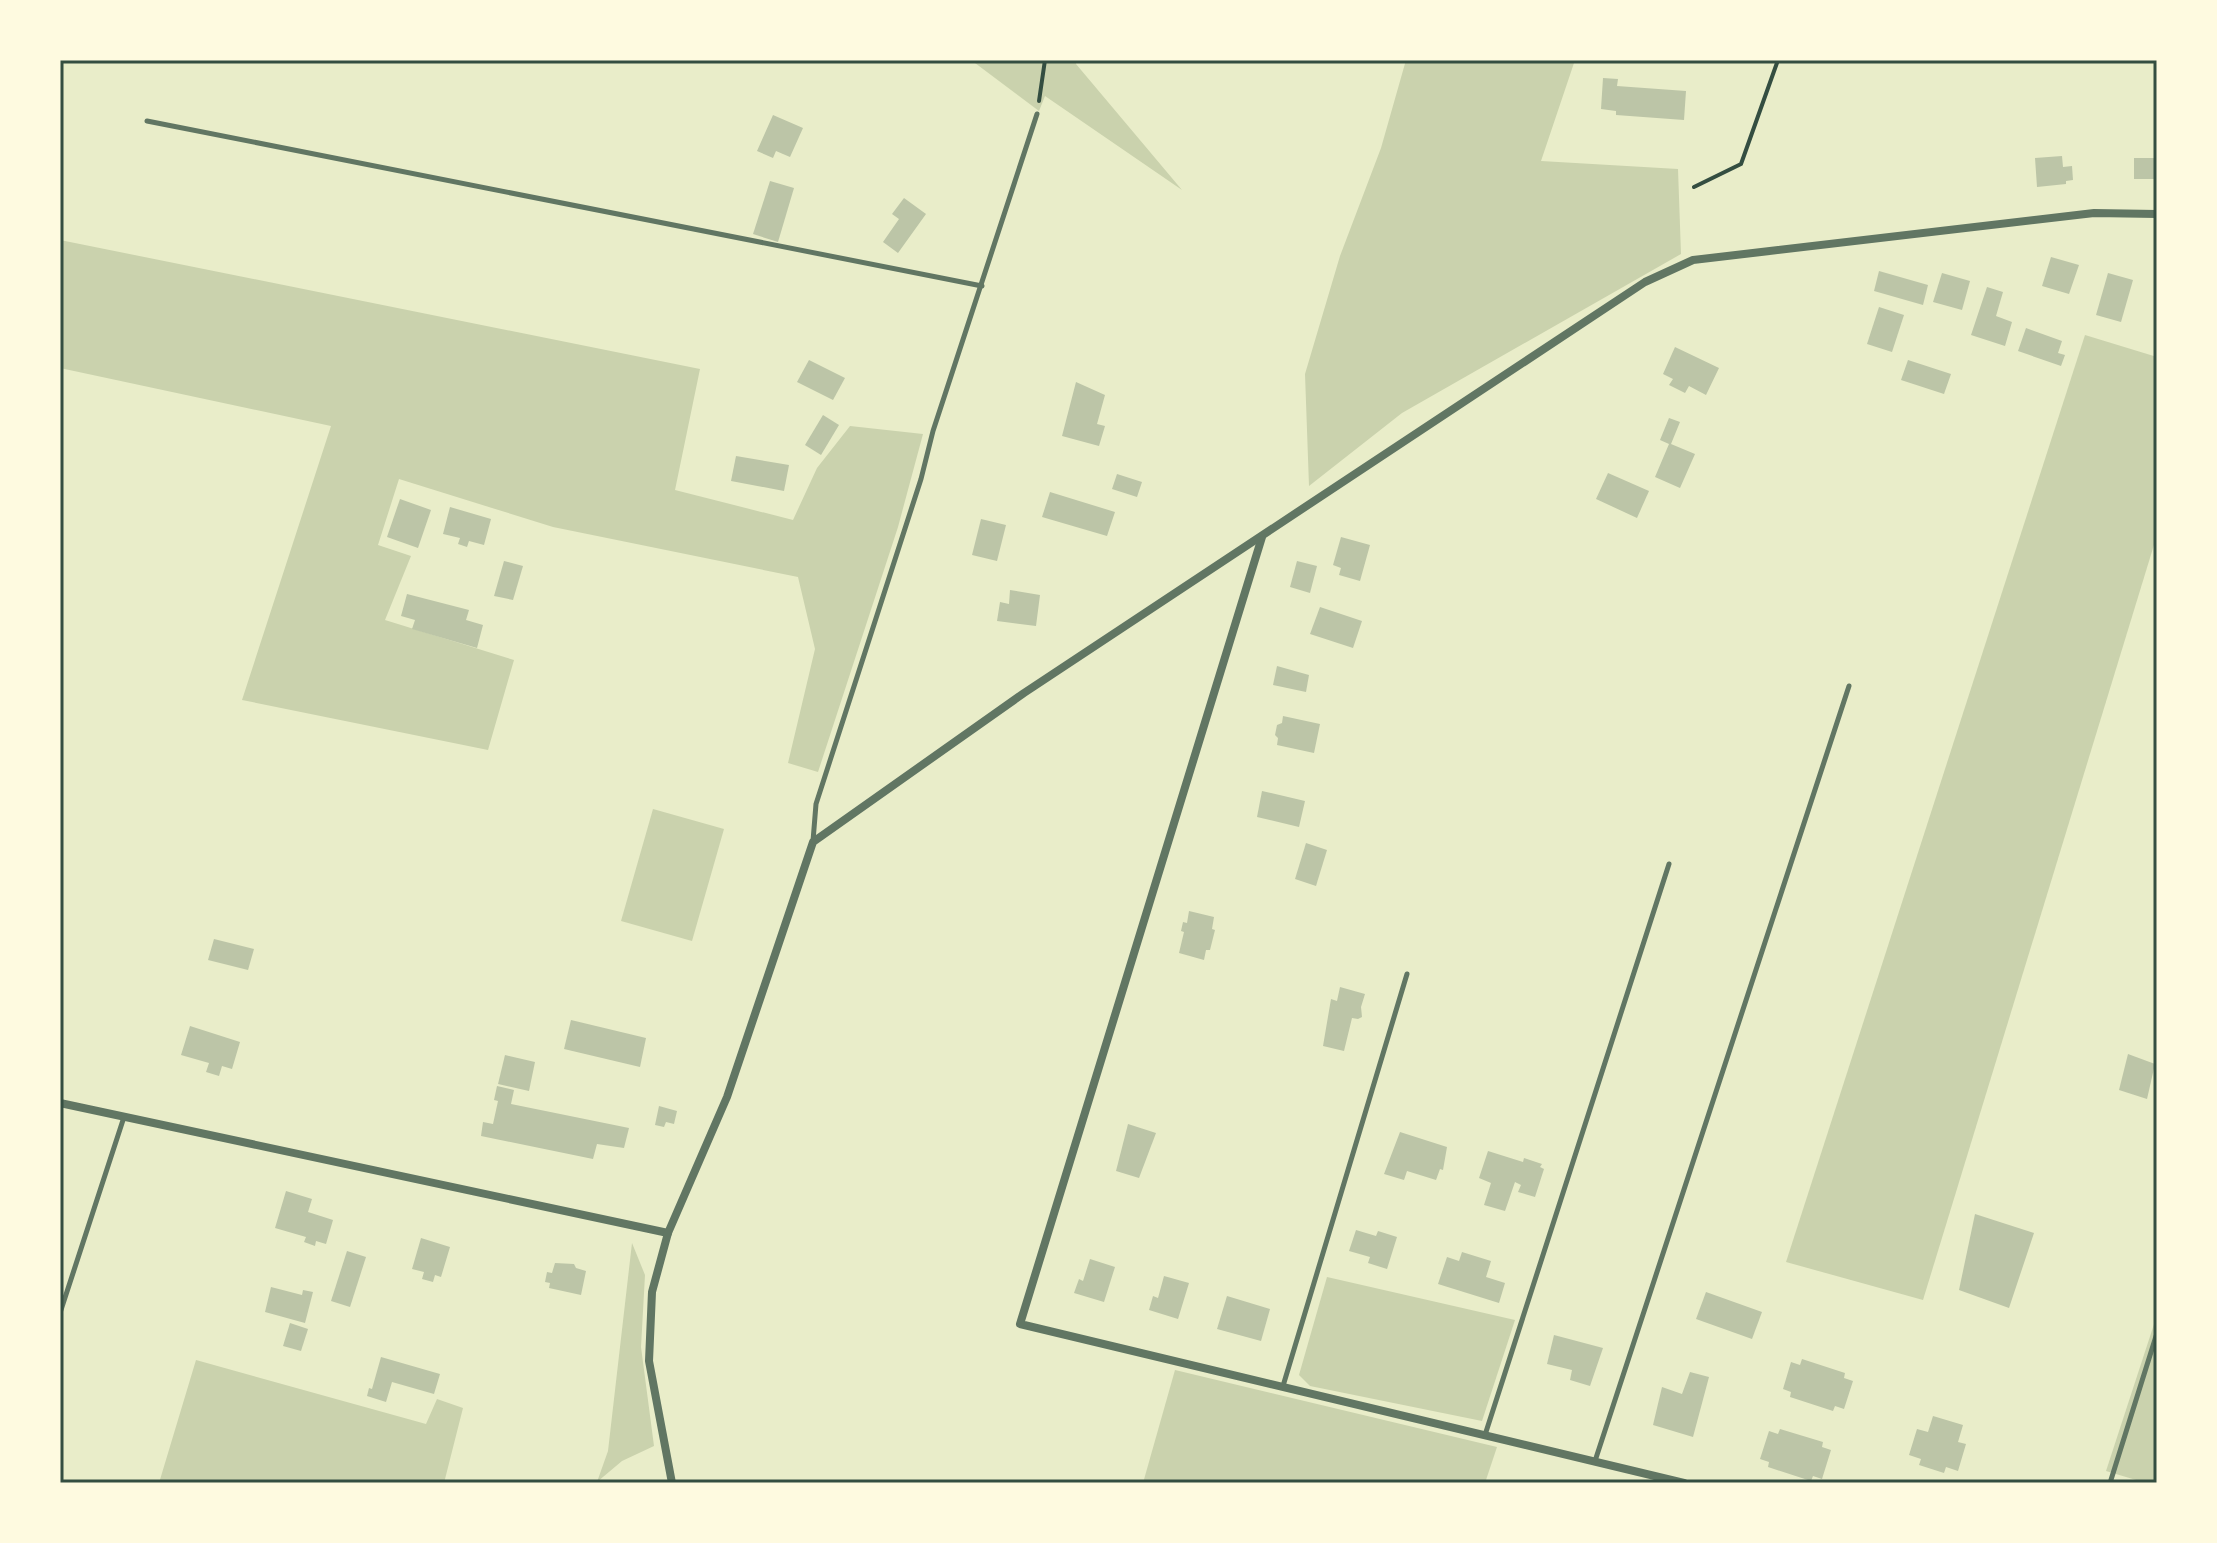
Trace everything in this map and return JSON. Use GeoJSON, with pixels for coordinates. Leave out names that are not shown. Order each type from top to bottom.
{"type":"FeatureCollection","features":[{"type":"Feature","properties":{"kind":"street"},"geometry":{"type":"LineString","coordinates":[[672,1483],[649,1361],[652,1292],[668,1233],[727,1097],[813,842],[1024,693],[1645,282],[1693,260],[2094,213],[2157,214]]}},
{"type":"Feature","properties":{"kind":"street"},"geometry":{"type":"LineString","coordinates":[[1262,536],[1020,1324],[1684,1483]]}},
{"type":"Feature","properties":{"kind":"street"},"geometry":{"type":"LineString","coordinates":[[60,1103],[668,1233]]}},
{"type":"Feature","properties":{"kind":"lane"},"geometry":{"type":"LineString","coordinates":[[813,842],[816,804],[1037,114]]}},
{"type":"Feature","properties":{"kind":"lane"},"geometry":{"type":"LineString","coordinates":[[147,121],[982,286]]}},
{"type":"Feature","properties":{"kind":"lane"},"geometry":{"type":"LineString","coordinates":[[1595,1462],[1849,686]]}},
{"type":"Feature","properties":{"kind":"lane"},"geometry":{"type":"LineString","coordinates":[[1485,1435],[1669,864]]}},
{"type":"Feature","properties":{"kind":"lane"},"geometry":{"type":"LineString","coordinates":[[1283,1386],[1407,974]]}},
{"type":"Feature","properties":{"kind":"lane"},"geometry":{"type":"LineString","coordinates":[[60,1313],[124,1117]]}},
{"type":"Feature","properties":{"kind":"lane"},"geometry":{"type":"LineString","coordinates":[[2110,1483],[2157,1333]]}},
{"type":"Feature","properties":{"kind":"path"},"geometry":{"type":"LineString","coordinates":[[1037,114],[1045,60]]}},
{"type":"Feature","properties":{"kind":"path"},"geometry":{"type":"LineString","coordinates":[[1694,187],[1741,164],[1778,60]]}},
{"type":"Feature","properties":{"kind":"green space"},"geometry":{"type":"Polygon","coordinates":[[[971,60],[1076,60],[1076,64],[1182,190],[1045,96],[1039,111],[971,60]]]}},
{"type":"Feature","properties":{"kind":"green space"},"geometry":{"type":"Polygon","coordinates":[[[1406,60],[1575,60],[1541,161],[1678,169],[1681,254],[1402,413],[1309,486],[1305,374],[1340,256],[1381,148],[1406,60]]]}},
{"type":"Feature","properties":{"kind":"green space"},"geometry":{"type":"Polygon","coordinates":[[[60,240],[700,369],[675,490],[793,520],[817,468],[850,426],[923,434],[898,527],[818,772],[788,763],[815,649],[798,577],[553,527],[399,479],[378,545],[411,556],[385,620],[514,660],[488,750],[242,700],[331,426],[60,368],[60,240]]]}},
{"type":"Feature","properties":{"kind":"green space"},"geometry":{"type":"Polygon","coordinates":[[[2085,335],[2157,357],[2157,535],[1923,1300],[1786,1262],[2085,335]]]}},
{"type":"Feature","properties":{"kind":"green space"},"geometry":{"type":"Polygon","coordinates":[[[653,809],[724,829],[692,941],[621,921],[653,809]]]}},
{"type":"Feature","properties":{"kind":"green space"},"geometry":{"type":"Polygon","coordinates":[[[632,1243],[645,1275],[641,1347],[654,1446],[622,1461],[597,1482],[608,1451],[632,1243]]]}},
{"type":"Feature","properties":{"kind":"green space"},"geometry":{"type":"Polygon","coordinates":[[[1327,1277],[1515,1320],[1482,1421],[1310,1386],[1299,1375],[1327,1277]]]}},
{"type":"Feature","properties":{"kind":"green space"},"geometry":{"type":"Polygon","coordinates":[[[2157,1315],[2157,1483],[2146,1483],[2106,1471],[2157,1315]]]}},
{"type":"Feature","properties":{"kind":"green space"},"geometry":{"type":"Polygon","coordinates":[[[196,1360],[426,1424],[437,1399],[463,1408],[444,1483],[159,1483],[196,1360]]]}},
{"type":"Feature","properties":{"kind":"green space"},"geometry":{"type":"Polygon","coordinates":[[[1175,1370],[1497,1447],[1485,1483],[1143,1483],[1175,1370]]]}},
{"type":"Feature","properties":{"kind":"building"},"geometry":{"type":"Polygon","coordinates":[[[1603,78],[1618,79],[1617,86],[1686,91],[1684,120],[1616,115],[1616,111],[1601,109],[1603,78]]]}},
{"type":"Feature","properties":{"kind":"building"},"geometry":{"type":"Polygon","coordinates":[[[773,115],[803,128],[790,157],[776,151],[773,158],[757,151],[773,115]]]}},
{"type":"Feature","properties":{"kind":"building"},"geometry":{"type":"Polygon","coordinates":[[[2062,156],[2063,167],[2072,166],[2073,180],[2066,181],[2066,184],[2037,187],[2035,158],[2062,156]]]}},
{"type":"Feature","properties":{"kind":"building"},"geometry":{"type":"Polygon","coordinates":[[[2134,158],[2155,158],[2155,179],[2134,179],[2134,158]]]}},
{"type":"Feature","properties":{"kind":"building"},"geometry":{"type":"Polygon","coordinates":[[[770,181],[794,188],[778,242],[753,234],[770,181]]]}},
{"type":"Feature","properties":{"kind":"building"},"geometry":{"type":"Polygon","coordinates":[[[904,198],[926,214],[898,253],[883,242],[899,219],[892,214],[904,198]]]}},
{"type":"Feature","properties":{"kind":"building"},"geometry":{"type":"Polygon","coordinates":[[[2051,257],[2079,265],[2069,294],[2042,286],[2051,257]]]}},
{"type":"Feature","properties":{"kind":"building"},"geometry":{"type":"Polygon","coordinates":[[[1879,271],[1928,285],[1923,305],[1874,291],[1879,271]]]}},
{"type":"Feature","properties":{"kind":"building"},"geometry":{"type":"Polygon","coordinates":[[[1942,273],[1970,281],[1962,310],[1933,302],[1942,273]]]}},
{"type":"Feature","properties":{"kind":"building"},"geometry":{"type":"Polygon","coordinates":[[[2108,273],[2133,280],[2121,322],[2096,315],[2108,273]]]}},
{"type":"Feature","properties":{"kind":"building"},"geometry":{"type":"Polygon","coordinates":[[[1987,287],[2003,292],[1996,316],[2012,322],[2005,346],[1971,335],[1987,287]]]}},
{"type":"Feature","properties":{"kind":"building"},"geometry":{"type":"Polygon","coordinates":[[[1879,307],[1904,315],[1892,352],[1867,344],[1879,307]]]}},
{"type":"Feature","properties":{"kind":"building"},"geometry":{"type":"Polygon","coordinates":[[[2026,328],[2062,341],[2058,353],[2065,355],[2061,366],[2018,351],[2026,328]]]}},
{"type":"Feature","properties":{"kind":"building"},"geometry":{"type":"Polygon","coordinates":[[[1675,347],[1719,368],[1706,395],[1689,386],[1685,393],[1669,385],[1673,379],[1663,374],[1675,347]]]}},
{"type":"Feature","properties":{"kind":"building"},"geometry":{"type":"Polygon","coordinates":[[[809,360],[845,378],[833,400],[797,382],[809,360]]]}},
{"type":"Feature","properties":{"kind":"building"},"geometry":{"type":"Polygon","coordinates":[[[1908,360],[1951,374],[1944,394],[1901,380],[1908,360]]]}},
{"type":"Feature","properties":{"kind":"building"},"geometry":{"type":"Polygon","coordinates":[[[1076,382],[1105,395],[1097,424],[1105,426],[1099,446],[1062,436],[1076,382]]]}},
{"type":"Feature","properties":{"kind":"building"},"geometry":{"type":"Polygon","coordinates":[[[823,415],[839,425],[821,455],[805,445],[823,415]]]}},
{"type":"Feature","properties":{"kind":"building"},"geometry":{"type":"Polygon","coordinates":[[[1669,418],[1680,422],[1671,444],[1695,454],[1680,488],[1655,477],[1669,444],[1660,440],[1669,418]]]}},
{"type":"Feature","properties":{"kind":"building"},"geometry":{"type":"Polygon","coordinates":[[[736,456],[789,465],[784,491],[731,481],[736,456]]]}},
{"type":"Feature","properties":{"kind":"building"},"geometry":{"type":"Polygon","coordinates":[[[1608,473],[1649,491],[1637,518],[1596,499],[1608,473]]]}},
{"type":"Feature","properties":{"kind":"building"},"geometry":{"type":"Polygon","coordinates":[[[1117,474],[1142,482],[1137,497],[1112,489],[1117,474]]]}},
{"type":"Feature","properties":{"kind":"building"},"geometry":{"type":"Polygon","coordinates":[[[1050,492],[1115,512],[1107,536],[1042,517],[1050,492]]]}},
{"type":"Feature","properties":{"kind":"building"},"geometry":{"type":"Polygon","coordinates":[[[400,499],[431,510],[418,548],[387,537],[400,499]]]}},
{"type":"Feature","properties":{"kind":"building"},"geometry":{"type":"Polygon","coordinates":[[[450,507],[491,519],[484,545],[469,541],[467,547],[458,544],[460,538],[443,534],[450,507]]]}},
{"type":"Feature","properties":{"kind":"building"},"geometry":{"type":"Polygon","coordinates":[[[981,519],[1006,525],[997,561],[972,555],[981,519]]]}},
{"type":"Feature","properties":{"kind":"building"},"geometry":{"type":"Polygon","coordinates":[[[1341,537],[1370,545],[1360,581],[1339,575],[1341,568],[1333,565],[1341,537]]]}},
{"type":"Feature","properties":{"kind":"building"},"geometry":{"type":"Polygon","coordinates":[[[504,561],[523,566],[513,600],[494,596],[504,561]]]}},
{"type":"Feature","properties":{"kind":"building"},"geometry":{"type":"Polygon","coordinates":[[[1297,561],[1317,566],[1310,593],[1290,587],[1297,561]]]}},
{"type":"Feature","properties":{"kind":"building"},"geometry":{"type":"Polygon","coordinates":[[[1010,590],[1040,595],[1036,626],[997,621],[1000,602],[1009,604],[1010,590]]]}},
{"type":"Feature","properties":{"kind":"building"},"geometry":{"type":"Polygon","coordinates":[[[407,594],[469,610],[466,620],[483,625],[477,648],[412,629],[415,620],[401,616],[407,594]]]}},
{"type":"Feature","properties":{"kind":"building"},"geometry":{"type":"Polygon","coordinates":[[[1320,607],[1362,621],[1353,648],[1310,634],[1320,607]]]}},
{"type":"Feature","properties":{"kind":"building"},"geometry":{"type":"Polygon","coordinates":[[[1277,666],[1309,675],[1306,692],[1273,685],[1277,666]]]}},
{"type":"Feature","properties":{"kind":"building"},"geometry":{"type":"Polygon","coordinates":[[[1283,716],[1320,724],[1314,753],[1277,745],[1277,725],[1282,723],[1283,716]]]}},
{"type":"Feature","properties":{"kind":"building"},"geometry":{"type":"Polygon","coordinates":[[[1262,791],[1305,801],[1299,827],[1257,817],[1262,791]]]}},
{"type":"Feature","properties":{"kind":"building"},"geometry":{"type":"Polygon","coordinates":[[[1306,843],[1327,850],[1316,886],[1295,879],[1306,843]]]}},
{"type":"Feature","properties":{"kind":"building"},"geometry":{"type":"Polygon","coordinates":[[[1189,911],[1214,917],[1212,929],[1215,930],[1204,960],[1179,953],[1183,922],[1187,923],[1189,911]]]}},
{"type":"Feature","properties":{"kind":"building"},"geometry":{"type":"Polygon","coordinates":[[[214,939],[254,949],[248,970],[208,960],[214,939]]]}},
{"type":"Feature","properties":{"kind":"building"},"geometry":{"type":"Polygon","coordinates":[[[1340,987],[1365,994],[1362,1017],[1352,1018],[1344,1051],[1323,1046],[1331,999],[1337,1001],[1340,987]]]}},
{"type":"Feature","properties":{"kind":"building"},"geometry":{"type":"Polygon","coordinates":[[[571,1020],[646,1038],[640,1067],[564,1049],[571,1020]]]}},
{"type":"Feature","properties":{"kind":"building"},"geometry":{"type":"Polygon","coordinates":[[[190,1026],[240,1042],[232,1069],[222,1066],[219,1076],[206,1072],[209,1063],[181,1055],[190,1026]]]}},
{"type":"Feature","properties":{"kind":"building"},"geometry":{"type":"Polygon","coordinates":[[[2128,1054],[2155,1064],[2147,1099],[2119,1090],[2128,1054]]]}},
{"type":"Feature","properties":{"kind":"building"},"geometry":{"type":"Polygon","coordinates":[[[505,1055],[535,1062],[529,1091],[498,1084],[505,1055]]]}},
{"type":"Feature","properties":{"kind":"building"},"geometry":{"type":"Polygon","coordinates":[[[497,1086],[514,1090],[511,1104],[629,1128],[624,1148],[597,1144],[593,1159],[481,1136],[483,1122],[493,1124],[498,1101],[494,1100],[497,1086]]]}},
{"type":"Feature","properties":{"kind":"building"},"geometry":{"type":"Polygon","coordinates":[[[659,1106],[677,1111],[674,1124],[666,1122],[664,1127],[655,1125],[659,1106]]]}},
{"type":"Feature","properties":{"kind":"building"},"geometry":{"type":"Polygon","coordinates":[[[1128,1124],[1156,1133],[1139,1178],[1116,1171],[1128,1124]]]}},
{"type":"Feature","properties":{"kind":"building"},"geometry":{"type":"Polygon","coordinates":[[[1400,1132],[1447,1147],[1443,1170],[1440,1169],[1436,1180],[1407,1171],[1404,1180],[1384,1174],[1400,1132]]]}},
{"type":"Feature","properties":{"kind":"building"},"geometry":{"type":"Polygon","coordinates":[[[1488,1151],[1523,1162],[1524,1158],[1542,1164],[1540,1167],[1544,1169],[1535,1197],[1518,1192],[1521,1185],[1515,1182],[1505,1211],[1484,1205],[1491,1183],[1479,1178],[1488,1151]]]}},
{"type":"Feature","properties":{"kind":"building"},"geometry":{"type":"Polygon","coordinates":[[[286,1191],[312,1199],[308,1212],[333,1220],[326,1244],[316,1241],[315,1246],[304,1242],[306,1237],[275,1228],[286,1191]]]}},
{"type":"Feature","properties":{"kind":"building"},"geometry":{"type":"Polygon","coordinates":[[[1975,1214],[2034,1233],[2009,1308],[1959,1290],[1975,1214]]]}},
{"type":"Feature","properties":{"kind":"building"},"geometry":{"type":"Polygon","coordinates":[[[1356,1230],[1376,1236],[1378,1231],[1397,1237],[1387,1269],[1368,1263],[1370,1257],[1349,1251],[1356,1230]]]}},
{"type":"Feature","properties":{"kind":"building"},"geometry":{"type":"Polygon","coordinates":[[[421,1238],[450,1247],[441,1277],[435,1275],[433,1282],[422,1279],[424,1272],[412,1269],[421,1238]]]}},
{"type":"Feature","properties":{"kind":"building"},"geometry":{"type":"Polygon","coordinates":[[[347,1251],[366,1257],[350,1307],[331,1301],[347,1251]]]}},
{"type":"Feature","properties":{"kind":"building"},"geometry":{"type":"Polygon","coordinates":[[[1462,1252],[1491,1261],[1486,1277],[1505,1283],[1499,1303],[1438,1284],[1447,1257],[1459,1261],[1462,1252]]]}},
{"type":"Feature","properties":{"kind":"building"},"geometry":{"type":"Polygon","coordinates":[[[1090,1259],[1115,1267],[1104,1302],[1074,1293],[1079,1279],[1083,1281],[1090,1259]]]}},
{"type":"Feature","properties":{"kind":"building"},"geometry":{"type":"Polygon","coordinates":[[[555,1263],[574,1264],[576,1268],[586,1271],[581,1295],[549,1288],[550,1283],[545,1282],[547,1272],[552,1273],[555,1263]]]}},
{"type":"Feature","properties":{"kind":"building"},"geometry":{"type":"Polygon","coordinates":[[[1164,1276],[1189,1283],[1178,1319],[1149,1310],[1153,1296],[1158,1298],[1164,1276]]]}},
{"type":"Feature","properties":{"kind":"building"},"geometry":{"type":"Polygon","coordinates":[[[271,1287],[302,1295],[303,1290],[313,1292],[305,1323],[265,1312],[271,1287]]]}},
{"type":"Feature","properties":{"kind":"building"},"geometry":{"type":"Polygon","coordinates":[[[1706,1292],[1762,1312],[1752,1339],[1696,1319],[1706,1292]]]}},
{"type":"Feature","properties":{"kind":"building"},"geometry":{"type":"Polygon","coordinates":[[[1227,1296],[1270,1309],[1261,1341],[1217,1329],[1227,1296]]]}},
{"type":"Feature","properties":{"kind":"building"},"geometry":{"type":"Polygon","coordinates":[[[290,1323],[308,1329],[301,1351],[283,1346],[290,1323]]]}},
{"type":"Feature","properties":{"kind":"building"},"geometry":{"type":"Polygon","coordinates":[[[1554,1335],[1603,1348],[1590,1386],[1570,1380],[1572,1370],[1547,1364],[1554,1335]]]}},
{"type":"Feature","properties":{"kind":"building"},"geometry":{"type":"Polygon","coordinates":[[[381,1357],[440,1374],[434,1394],[392,1382],[386,1402],[367,1396],[381,1357]]]}},
{"type":"Feature","properties":{"kind":"building"},"geometry":{"type":"Polygon","coordinates":[[[1802,1359],[1845,1373],[1844,1378],[1853,1381],[1844,1409],[1835,1406],[1833,1411],[1790,1397],[1791,1392],[1783,1389],[1791,1362],[1800,1365],[1802,1359]]]}},
{"type":"Feature","properties":{"kind":"building"},"geometry":{"type":"Polygon","coordinates":[[[1690,1372],[1709,1377],[1693,1437],[1653,1425],[1662,1387],[1682,1394],[1690,1372]]]}},
{"type":"Feature","properties":{"kind":"building"},"geometry":{"type":"Polygon","coordinates":[[[1933,1416],[1963,1425],[1958,1442],[1966,1444],[1958,1471],[1946,1467],[1944,1473],[1919,1465],[1921,1459],[1909,1455],[1917,1429],[1928,1432],[1933,1416]]]}},
{"type":"Feature","properties":{"kind":"building"},"geometry":{"type":"Polygon","coordinates":[[[1780,1429],[1823,1442],[1822,1447],[1831,1450],[1822,1479],[1813,1476],[1811,1481],[1768,1467],[1769,1462],[1760,1459],[1769,1431],[1778,1434],[1780,1429]]]}}]}
